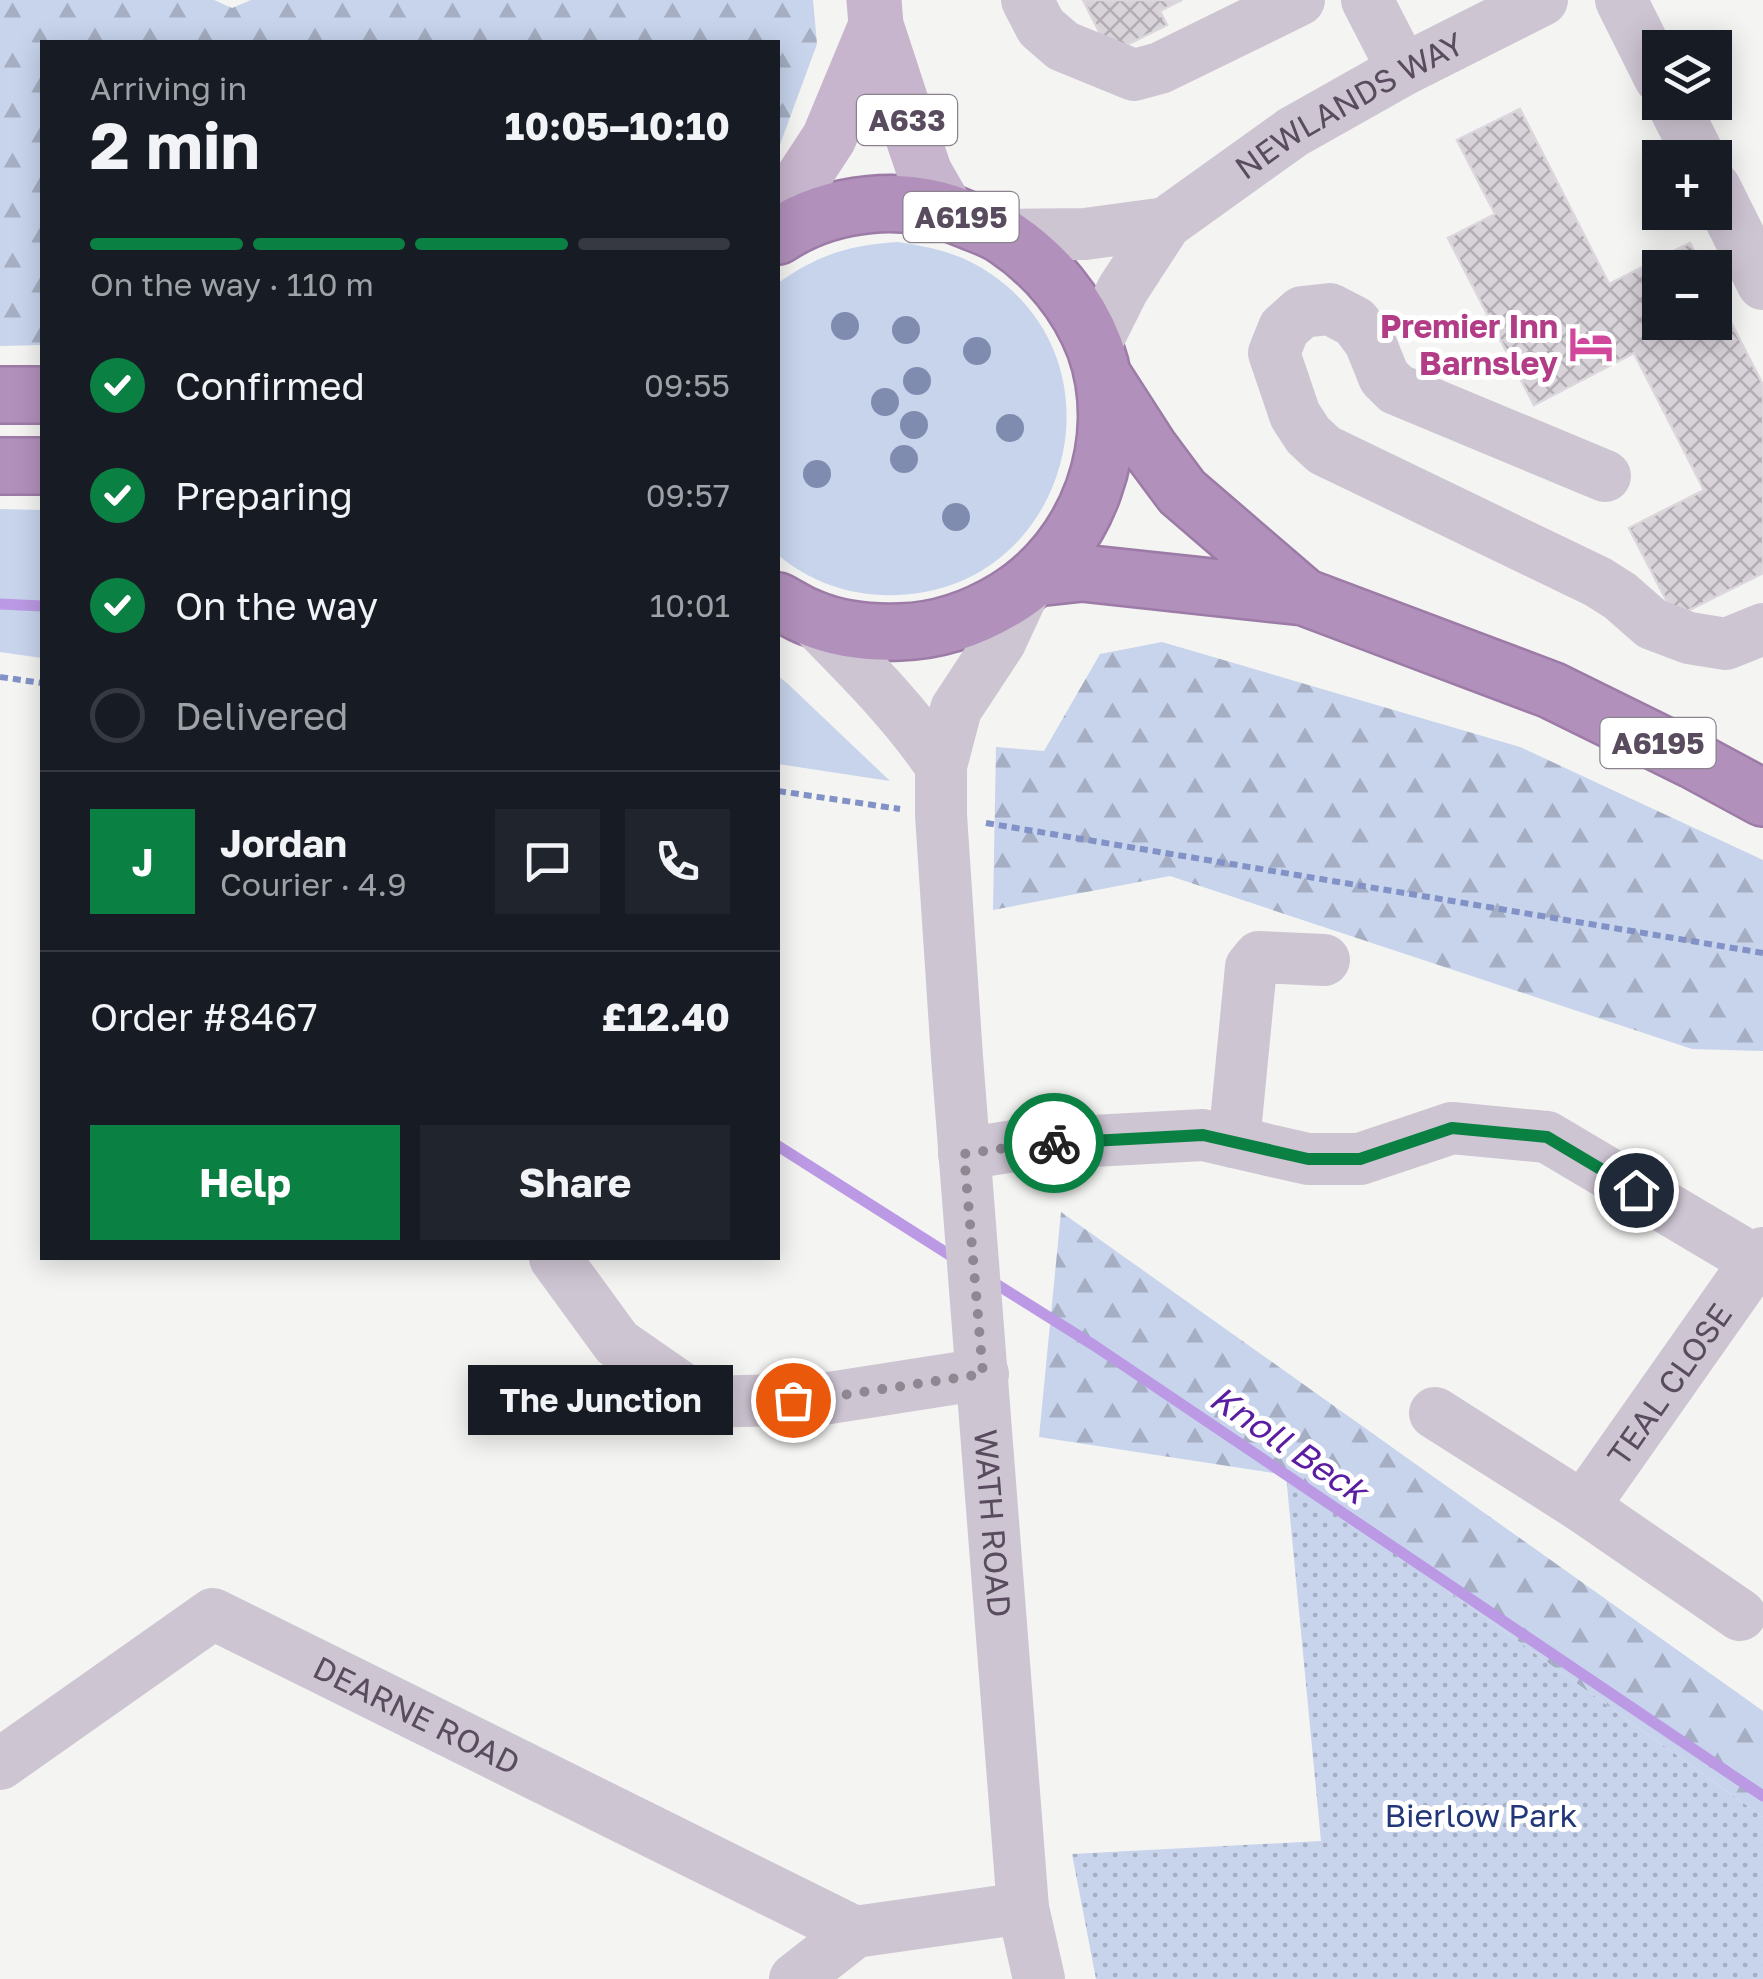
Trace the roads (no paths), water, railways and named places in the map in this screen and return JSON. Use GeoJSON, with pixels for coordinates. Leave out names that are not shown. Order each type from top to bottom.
{"type":"FeatureCollection","features":[{"type":"Feature","properties":{"kind":"highway","name":"A6195"},"geometry":{"type":"LineString","coordinates":[[780,235],[795,225],[844,208],[896,203],[947,211],[1004,235],[1042,266],[1073,304],[1098,361],[1150,449],[1182,492],[1304,597]]}},
{"type":"Feature","properties":{"kind":"highway","name":"A6195"},"geometry":{"type":"LineString","coordinates":[[795,610],[867,633],[924,632],[978,616],[1031,582],[1066,544],[1088,506],[1102,463],[1106,419],[1098,361]]}},
{"type":"Feature","properties":{"kind":"highway"},"geometry":{"type":"LineString","coordinates":[[0,395],[40,395]]}},
{"type":"Feature","properties":{"kind":"highway"},"geometry":{"type":"LineString","coordinates":[[0,466],[40,466]]}},
{"type":"Feature","properties":{"kind":"highway","name":"A6195"},"geometry":{"type":"LineString","coordinates":[[1031,582],[1082,573],[1304,597],[1550,690],[1763,798]]}},
{"type":"Feature","properties":{"kind":"main road","name":"A633"},"geometry":{"type":"LineString","coordinates":[[875,13],[925,172],[947,211]]}},
{"type":"Feature","properties":{"kind":"main road","name":"A633"},"geometry":{"type":"LineString","coordinates":[[780,213],[829,138],[875,13]]}},
{"type":"Feature","properties":{"kind":"street"},"geometry":{"type":"LineString","coordinates":[[1027,0],[1041,27],[1063,46],[1134,75],[1160,68],[1299,0]]}},
{"type":"Feature","properties":{"kind":"street"},"geometry":{"type":"LineString","coordinates":[[1367,0],[1403,70]]}},
{"type":"Feature","properties":{"kind":"street","name":"NEWLANDS WAY"},"geometry":{"type":"LineString","coordinates":[[1166,222],[1293,132],[1403,70],[1542,0]]}},
{"type":"Feature","properties":{"kind":"street"},"geometry":{"type":"LineString","coordinates":[[1621,0],[1642,42]]}},
{"type":"Feature","properties":{"kind":"street"},"geometry":{"type":"LineString","coordinates":[[1732,216],[1758,259]]}},
{"type":"Feature","properties":{"kind":"street"},"geometry":{"type":"LineString","coordinates":[[1004,235],[1085,234],[1166,222]]}},
{"type":"Feature","properties":{"kind":"street"},"geometry":{"type":"LineString","coordinates":[[1098,361],[1124,289],[1166,222]]}},
{"type":"Feature","properties":{"kind":"street"},"geometry":{"type":"LineString","coordinates":[[1604,476],[1396,389],[1384,377],[1370,342],[1355,322],[1330,308],[1302,312],[1284,328],[1274,353],[1284,384],[1295,415],[1324,450],[1598,582],[1652,624],[1689,638],[1726,644],[1763,629]]}},
{"type":"Feature","properties":{"kind":"street"},"geometry":{"type":"LineString","coordinates":[[941,791],[956,709],[1000,642],[1031,582]]}},
{"type":"Feature","properties":{"kind":"street"},"geometry":{"type":"LineString","coordinates":[[795,610],[888,697],[917,731],[941,791]]}},
{"type":"Feature","properties":{"kind":"street","name":"WATH ROAD"},"geometry":{"type":"LineString","coordinates":[[941,791],[964,1154],[1023,1908],[1039,1979]]}},
{"type":"Feature","properties":{"kind":"street"},"geometry":{"type":"LineString","coordinates":[[1234,1142],[1251,966],[1259,957],[1324,960]]}},
{"type":"Feature","properties":{"kind":"street"},"geometry":{"type":"LineString","coordinates":[[964,1154],[1020,1146],[1203,1135],[1308,1159],[1360,1159],[1452,1128],[1547,1137],[1759,1257]]}},
{"type":"Feature","properties":{"kind":"street","name":"TEAL CLOSE"},"geometry":{"type":"LineString","coordinates":[[1583,1507],[1759,1257]]}},
{"type":"Feature","properties":{"kind":"street"},"geometry":{"type":"LineString","coordinates":[[556,1260],[618,1343],[702,1402],[823,1398],[983,1374]]}},
{"type":"Feature","properties":{"kind":"street"},"geometry":{"type":"LineString","coordinates":[[1435,1413],[1583,1507],[1740,1615]]}},
{"type":"Feature","properties":{"kind":"street","name":"DEARNE ROAD"},"geometry":{"type":"LineString","coordinates":[[0,1764],[213,1614],[855,1932]]}},
{"type":"Feature","properties":{"kind":"street"},"geometry":{"type":"LineString","coordinates":[[796,1979],[855,1932],[1023,1908]]}},
{"type":"Feature","properties":{"kind":"waterway","name":"Knoll Beck"},"geometry":{"type":"LineString","coordinates":[[0,604],[40,606]]}},
{"type":"Feature","properties":{"kind":"waterway","name":"Knoll Beck"},"geometry":{"type":"LineString","coordinates":[[780,1147],[956,1259]]}},
{"type":"Feature","properties":{"kind":"waterway","name":"Knoll Beck"},"geometry":{"type":"LineString","coordinates":[[988,1279],[1095,1346],[1763,1796]]}},
{"type":"Feature","properties":{"kind":"place","name":"Premier Inn Barnsley"},"geometry":{"type":"Point","coordinates":[1591,344]}},
{"type":"Feature","properties":{"kind":"place","name":"The Junction"},"geometry":{"type":"Point","coordinates":[793,1400]}},
{"type":"Feature","properties":{"kind":"park label","name":"Bierlow Park"},"geometry":{"type":"Point","coordinates":[1481,1815]}}]}
